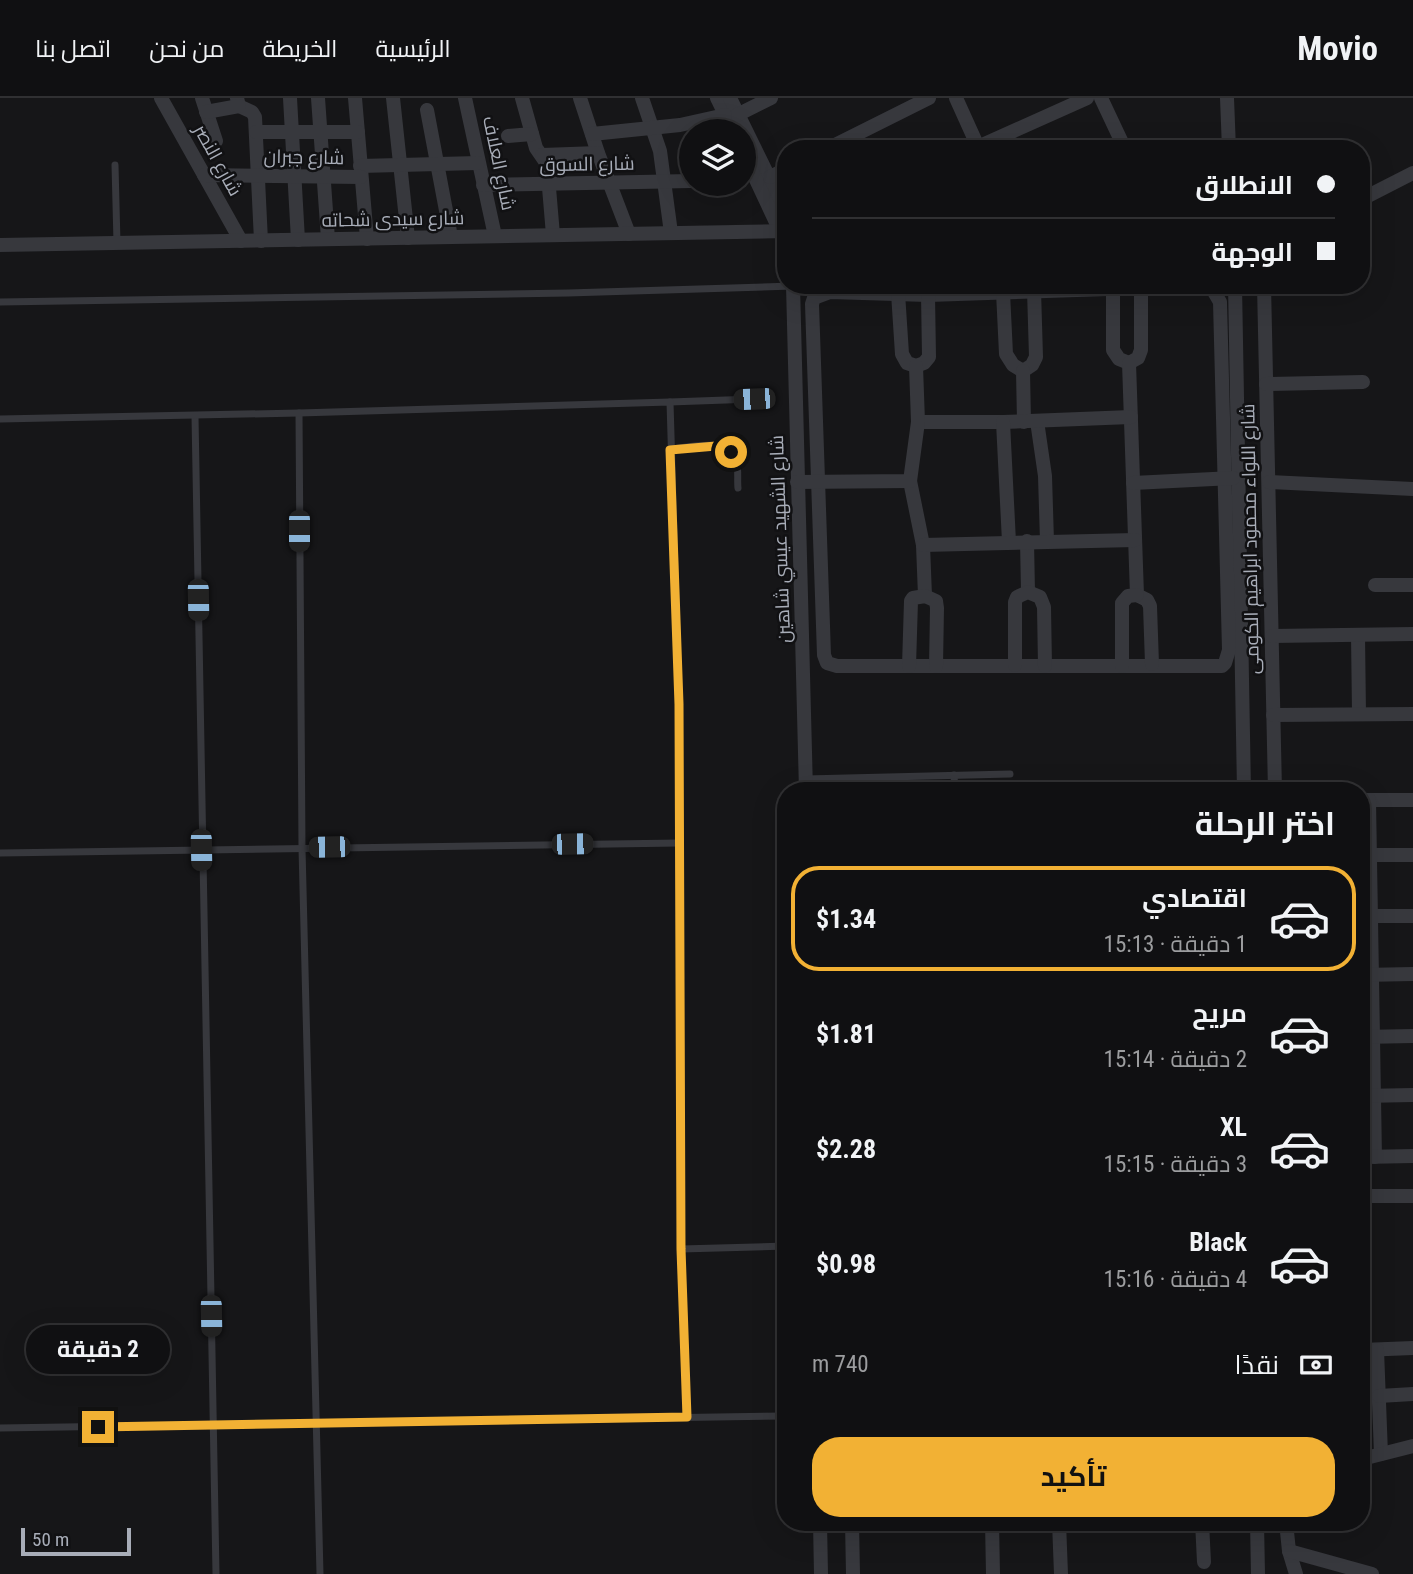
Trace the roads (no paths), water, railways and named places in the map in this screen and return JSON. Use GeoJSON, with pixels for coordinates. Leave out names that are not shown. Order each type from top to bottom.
{"type":"FeatureCollection","features":[{"type":"Feature","properties":{"kind":"street","name":"شارع النصر"},"geometry":{"type":"LineString","coordinates":[[160,98],[241,241]]}},
{"type":"Feature","properties":{"kind":"street"},"geometry":{"type":"LineString","coordinates":[[290,98],[298,240]]}},
{"type":"Feature","properties":{"kind":"street"},"geometry":{"type":"LineString","coordinates":[[318,98],[328,239]]}},
{"type":"Feature","properties":{"kind":"street"},"geometry":{"type":"LineString","coordinates":[[355,98],[367,239]]}},
{"type":"Feature","properties":{"kind":"street"},"geometry":{"type":"LineString","coordinates":[[393,98],[408,238]]}},
{"type":"Feature","properties":{"kind":"street","name":"شارع العلاف"},"geometry":{"type":"LineString","coordinates":[[465,98],[495,236]]}},
{"type":"Feature","properties":{"kind":"street"},"geometry":{"type":"LineString","coordinates":[[522,98],[536,148],[547,164],[553,235]]}},
{"type":"Feature","properties":{"kind":"street"},"geometry":{"type":"LineString","coordinates":[[580,98],[629,234]]}},
{"type":"Feature","properties":{"kind":"street"},"geometry":{"type":"LineString","coordinates":[[642,98],[653,129],[665,182],[671,233]]}},
{"type":"Feature","properties":{"kind":"street"},"geometry":{"type":"LineString","coordinates":[[717,98],[731,115],[757,179],[777,219]]}},
{"type":"Feature","properties":{"kind":"street"},"geometry":{"type":"LineString","coordinates":[[730,98],[732,119]]}},
{"type":"Feature","properties":{"kind":"street"},"geometry":{"type":"LineString","coordinates":[[592,134],[653,129],[731,115],[771,98]]}},
{"type":"Feature","properties":{"kind":"street"},"geometry":{"type":"LineString","coordinates":[[845,140],[929,98]]}},
{"type":"Feature","properties":{"kind":"street"},"geometry":{"type":"LineString","coordinates":[[956,98],[975,140]]}},
{"type":"Feature","properties":{"kind":"street"},"geometry":{"type":"LineString","coordinates":[[996,140],[1087,98]]}},
{"type":"Feature","properties":{"kind":"street"},"geometry":{"type":"LineString","coordinates":[[1101,98],[1121,140]]}},
{"type":"Feature","properties":{"kind":"street"},"geometry":{"type":"LineString","coordinates":[[1227,98],[1229,140]]}},
{"type":"Feature","properties":{"kind":"street"},"geometry":{"type":"LineString","coordinates":[[216,141],[204,105],[238,102],[254,114],[261,241]]}},
{"type":"Feature","properties":{"kind":"street"},"geometry":{"type":"LineString","coordinates":[[427,110],[451,237]]}},
{"type":"Feature","properties":{"kind":"street"},"geometry":{"type":"LineString","coordinates":[[256,132],[358,132]]}},
{"type":"Feature","properties":{"kind":"street"},"geometry":{"type":"LineString","coordinates":[[508,136],[532,134]]}},
{"type":"Feature","properties":{"kind":"street"},"geometry":{"type":"LineString","coordinates":[[542,155],[598,153]]}},
{"type":"Feature","properties":{"kind":"street","name":"شارع جبران"},"geometry":{"type":"LineString","coordinates":[[204,175],[324,177],[400,165],[478,163]]}},
{"type":"Feature","properties":{"kind":"street"},"geometry":{"type":"LineString","coordinates":[[757,179],[777,172]]}},
{"type":"Feature","properties":{"kind":"street"},"geometry":{"type":"LineString","coordinates":[[1370,195],[1413,173]]}},
{"type":"Feature","properties":{"kind":"street"},"geometry":{"type":"LineString","coordinates":[[757,179],[777,202]]}},
{"type":"Feature","properties":{"kind":"street","name":"شارع السوق"},"geometry":{"type":"LineString","coordinates":[[483,185],[679,181]]}},
{"type":"Feature","properties":{"kind":"street","name":"شارع سيدى شحاته"},"geometry":{"type":"LineString","coordinates":[[0,245],[777,231]]}},
{"type":"Feature","properties":{"kind":"street","name":"شارع الشهيد عيسي شاهين"},"geometry":{"type":"LineString","coordinates":[[793,294],[806,782]]}},
{"type":"Feature","properties":{"kind":"street"},"geometry":{"type":"LineString","coordinates":[[823,294],[814,298],[813,304],[825,660],[837,666],[1222,666],[1227,660],[1229,650],[1235,294]]}},
{"type":"Feature","properties":{"kind":"street"},"geometry":{"type":"LineString","coordinates":[[898,294],[902,354],[908,363],[916,366],[929,357],[928,295]]}},
{"type":"Feature","properties":{"kind":"street"},"geometry":{"type":"LineString","coordinates":[[913,294],[932,294]]}},
{"type":"Feature","properties":{"kind":"street"},"geometry":{"type":"LineString","coordinates":[[1003,294],[1006,354],[1013,365],[1023,371],[1031,421],[1045,477],[1047,541]]}},
{"type":"Feature","properties":{"kind":"street"},"geometry":{"type":"LineString","coordinates":[[1023,371],[1032,365],[1036,357],[1034,294]]}},
{"type":"Feature","properties":{"kind":"street"},"geometry":{"type":"LineString","coordinates":[[1113,294],[1113,350],[1119,359],[1129,363]]}},
{"type":"Feature","properties":{"kind":"street"},"geometry":{"type":"LineString","coordinates":[[1129,363],[1138,358],[1141,349],[1141,294]]}},
{"type":"Feature","properties":{"kind":"street"},"geometry":{"type":"LineString","coordinates":[[1215,294],[1220,302],[1232,478],[1244,782]]}},
{"type":"Feature","properties":{"kind":"street","name":"شارع اللواء محمود ابراهيم الكومى"},"geometry":{"type":"LineString","coordinates":[[1264,294],[1275,782]]}},
{"type":"Feature","properties":{"kind":"street"},"geometry":{"type":"LineString","coordinates":[[1129,363],[1137,595]]}},
{"type":"Feature","properties":{"kind":"street"},"geometry":{"type":"LineString","coordinates":[[916,366],[918,422],[910,481],[923,545],[925,596]]}},
{"type":"Feature","properties":{"kind":"street"},"geometry":{"type":"LineString","coordinates":[[1266,384],[1363,382]]}},
{"type":"Feature","properties":{"kind":"street"},"geometry":{"type":"LineString","coordinates":[[918,422],[1131,417]]}},
{"type":"Feature","properties":{"kind":"street"},"geometry":{"type":"LineString","coordinates":[[1003,422],[1009,542]]}},
{"type":"Feature","properties":{"kind":"street"},"geometry":{"type":"LineString","coordinates":[[1133,483],[1232,478]]}},
{"type":"Feature","properties":{"kind":"street"},"geometry":{"type":"LineString","coordinates":[[797,482],[910,481]]}},
{"type":"Feature","properties":{"kind":"street"},"geometry":{"type":"LineString","coordinates":[[1269,482],[1413,489]]}},
{"type":"Feature","properties":{"kind":"street"},"geometry":{"type":"LineString","coordinates":[[923,545],[1135,540]]}},
{"type":"Feature","properties":{"kind":"street"},"geometry":{"type":"LineString","coordinates":[[1027,541],[1028,592]]}},
{"type":"Feature","properties":{"kind":"street"},"geometry":{"type":"LineString","coordinates":[[1375,585],[1413,585]]}},
{"type":"Feature","properties":{"kind":"street"},"geometry":{"type":"LineString","coordinates":[[1015,665],[1015,601],[1017,597],[1028,592],[1040,597],[1044,607],[1045,666]]}},
{"type":"Feature","properties":{"kind":"street"},"geometry":{"type":"LineString","coordinates":[[1122,666],[1122,603],[1128,596],[1137,595],[1147,600],[1150,606],[1152,664]]}},
{"type":"Feature","properties":{"kind":"street"},"geometry":{"type":"LineString","coordinates":[[909,666],[911,601],[913,598],[925,596],[936,601],[936,666]]}},
{"type":"Feature","properties":{"kind":"street"},"geometry":{"type":"LineString","coordinates":[[1272,636],[1413,634]]}},
{"type":"Feature","properties":{"kind":"street"},"geometry":{"type":"LineString","coordinates":[[1358,635],[1359,714]]}},
{"type":"Feature","properties":{"kind":"street"},"geometry":{"type":"LineString","coordinates":[[1273,715],[1413,714]]}},
{"type":"Feature","properties":{"kind":"street"},"geometry":{"type":"LineString","coordinates":[[1370,800],[1413,800]]}},
{"type":"Feature","properties":{"kind":"street"},"geometry":{"type":"LineString","coordinates":[[1370,855],[1413,855]]}},
{"type":"Feature","properties":{"kind":"street"},"geometry":{"type":"LineString","coordinates":[[1370,916],[1413,916]]}},
{"type":"Feature","properties":{"kind":"street"},"geometry":{"type":"LineString","coordinates":[[1370,975],[1413,974]]}},
{"type":"Feature","properties":{"kind":"street"},"geometry":{"type":"LineString","coordinates":[[1370,1037],[1413,1036]]}},
{"type":"Feature","properties":{"kind":"street"},"geometry":{"type":"LineString","coordinates":[[1370,1095],[1413,1095]]}},
{"type":"Feature","properties":{"kind":"street"},"geometry":{"type":"LineString","coordinates":[[1370,1157],[1413,1156]]}},
{"type":"Feature","properties":{"kind":"street"},"geometry":{"type":"LineString","coordinates":[[1370,1196],[1413,1196]]}},
{"type":"Feature","properties":{"kind":"street"},"geometry":{"type":"LineString","coordinates":[[1370,1350],[1413,1348]]}},
{"type":"Feature","properties":{"kind":"street"},"geometry":{"type":"LineString","coordinates":[[1377,1350],[1381,1454]]}},
{"type":"Feature","properties":{"kind":"street"},"geometry":{"type":"LineString","coordinates":[[1379,1396],[1413,1394]]}},
{"type":"Feature","properties":{"kind":"street"},"geometry":{"type":"LineString","coordinates":[[1370,1457],[1413,1446]]}},
{"type":"Feature","properties":{"kind":"street"},"geometry":{"type":"LineString","coordinates":[[820,1531],[821,1574]]}},
{"type":"Feature","properties":{"kind":"street"},"geometry":{"type":"LineString","coordinates":[[852,1531],[853,1574]]}},
{"type":"Feature","properties":{"kind":"street"},"geometry":{"type":"LineString","coordinates":[[992,1531],[993,1574]]}},
{"type":"Feature","properties":{"kind":"street"},"geometry":{"type":"LineString","coordinates":[[1059,1531],[1060,1574]]}},
{"type":"Feature","properties":{"kind":"street"},"geometry":{"type":"LineString","coordinates":[[1202,1531],[1204,1562]]}},
{"type":"Feature","properties":{"kind":"street"},"geometry":{"type":"LineString","coordinates":[[1257,1531],[1258,1574]]}},
{"type":"Feature","properties":{"kind":"street"},"geometry":{"type":"LineString","coordinates":[[1287,1531],[1289,1551],[1296,1574]]}},
{"type":"Feature","properties":{"kind":"street"},"geometry":{"type":"LineString","coordinates":[[1289,1551],[1372,1574]]}},
{"type":"Feature","properties":{"kind":"lane"},"geometry":{"type":"LineString","coordinates":[[115,165],[117,243]]}},
{"type":"Feature","properties":{"kind":"lane"},"geometry":{"type":"LineString","coordinates":[[0,302],[568,293],[777,286]]}},
{"type":"Feature","properties":{"kind":"lane"},"geometry":{"type":"LineString","coordinates":[[0,419],[195,416],[754,399]]}},
{"type":"Feature","properties":{"kind":"lane"},"geometry":{"type":"LineString","coordinates":[[670,402],[679,704],[681,1249],[687,1417]]}},
{"type":"Feature","properties":{"kind":"lane"},"geometry":{"type":"LineString","coordinates":[[299,413],[302,848],[320,1574]]}},
{"type":"Feature","properties":{"kind":"lane"},"geometry":{"type":"LineString","coordinates":[[195,416],[216,1574]]}},
{"type":"Feature","properties":{"kind":"lane"},"geometry":{"type":"LineString","coordinates":[[670,450],[716,446],[726,448],[736,460],[738,488]]}},
{"type":"Feature","properties":{"kind":"lane"},"geometry":{"type":"LineString","coordinates":[[850,782],[1010,774]]}},
{"type":"Feature","properties":{"kind":"lane"},"geometry":{"type":"LineString","coordinates":[[954,775],[954,782]]}},
{"type":"Feature","properties":{"kind":"lane"},"geometry":{"type":"LineString","coordinates":[[0,853],[679,843]]}},
{"type":"Feature","properties":{"kind":"lane"},"geometry":{"type":"LineString","coordinates":[[681,1249],[777,1246]]}},
{"type":"Feature","properties":{"kind":"lane"},"geometry":{"type":"LineString","coordinates":[[0,1428],[777,1416]]}}]}
